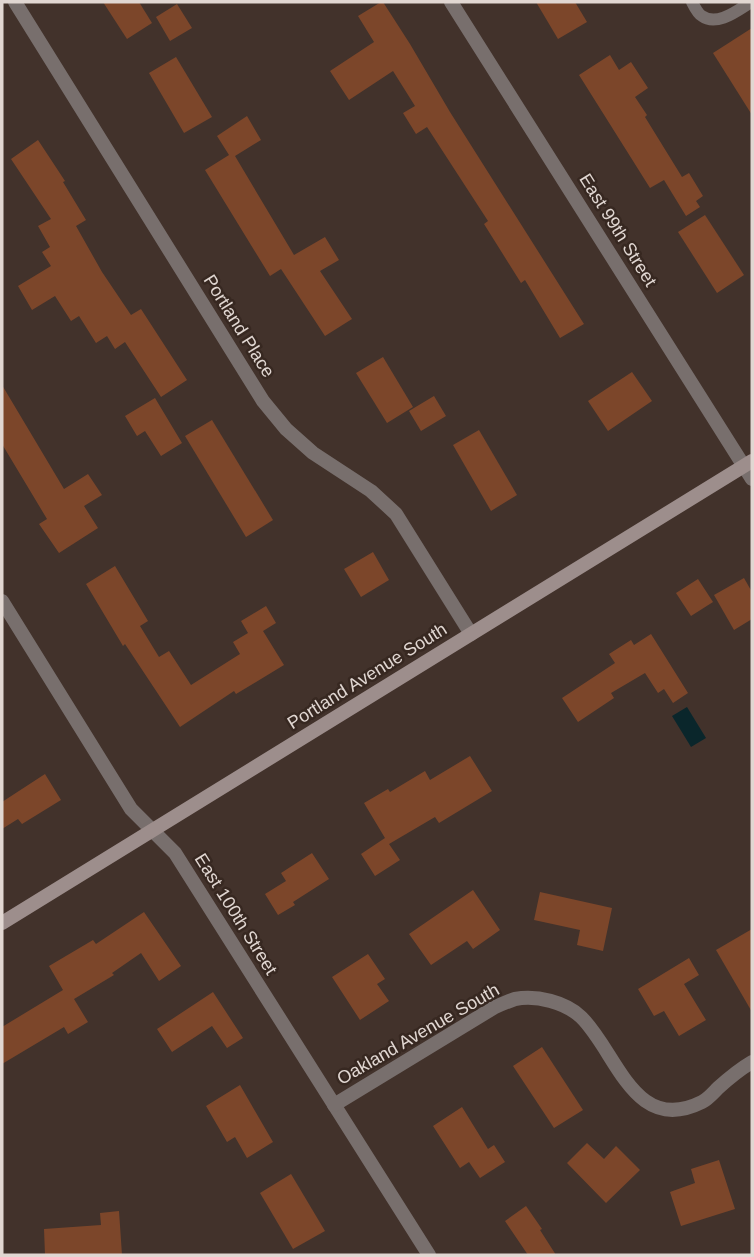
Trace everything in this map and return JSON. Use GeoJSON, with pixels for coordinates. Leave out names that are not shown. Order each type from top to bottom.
{"type":"FeatureCollection","features":[{"type":"Feature","properties":{"kind":"street","name":"Portland Place"},"geometry":{"type":"LineString","coordinates":[[15,2],[262,401],[286,429],[313,453],[371,491],[396,514],[471,634]]}},
{"type":"Feature","properties":{"kind":"street","name":"East 99th Street"},"geometry":{"type":"LineString","coordinates":[[451,2],[748,464],[752,479]]}},
{"type":"Feature","properties":{"kind":"street","name":"Portland Avenue South"},"geometry":{"type":"LineString","coordinates":[[2,923],[748,464]]}},
{"type":"Feature","properties":{"kind":"street","name":"East 100th Street"},"geometry":{"type":"LineString","coordinates":[[2,601],[131,809],[175,853],[429,1255]]}},
{"type":"Feature","properties":{"kind":"street","name":"Oakland Avenue South"},"geometry":{"type":"LineString","coordinates":[[334,1105],[495,1007],[516,999],[539,999],[561,1004],[580,1016],[639,1097],[659,1108],[681,1109],[704,1102],[752,1062]]}},
{"type":"Feature","properties":{"kind":"lane"},"geometry":{"type":"LineString","coordinates":[[692,2],[701,16],[713,20],[731,14],[751,2]]}},
{"type":"Feature","properties":{"kind":"water"},"geometry":{"type":"Polygon","coordinates":[[[687,707],[706,738],[691,747],[672,716],[687,707]]]}},
{"type":"Feature","properties":{"kind":"building"},"geometry":{"type":"Polygon","coordinates":[[[103,2],[139,2],[152,23],[127,39],[103,2]]]}},
{"type":"Feature","properties":{"kind":"building"},"geometry":{"type":"Polygon","coordinates":[[[381,2],[410,44],[584,324],[560,338],[525,280],[521,283],[484,224],[488,221],[427,127],[416,134],[403,113],[415,106],[393,71],[349,100],[330,71],[374,42],[358,16],[381,2]]]}},
{"type":"Feature","properties":{"kind":"building"},"geometry":{"type":"Polygon","coordinates":[[[536,2],[575,2],[587,22],[558,39],[536,2]]]}},
{"type":"Feature","properties":{"kind":"building"},"geometry":{"type":"Polygon","coordinates":[[[177,4],[192,28],[170,41],[156,17],[177,4]]]}},
{"type":"Feature","properties":{"kind":"building"},"geometry":{"type":"Polygon","coordinates":[[[752,28],[752,115],[713,53],[752,28]]]}},
{"type":"Feature","properties":{"kind":"building"},"geometry":{"type":"Polygon","coordinates":[[[610,55],[619,70],[631,62],[648,88],[635,97],[647,115],[645,117],[682,177],[689,173],[703,196],[696,201],[700,207],[686,216],[664,180],[650,188],[579,75],[610,55]]]}},
{"type":"Feature","properties":{"kind":"building"},"geometry":{"type":"Polygon","coordinates":[[[176,57],[212,117],[184,133],[149,73],[176,57]]]}},
{"type":"Feature","properties":{"kind":"building"},"geometry":{"type":"Polygon","coordinates":[[[247,116],[261,140],[235,156],[294,255],[325,237],[339,260],[320,271],[352,319],[325,336],[281,269],[270,276],[205,170],[229,155],[217,136],[247,116]]]}},
{"type":"Feature","properties":{"kind":"building"},"geometry":{"type":"Polygon","coordinates":[[[38,140],[86,220],[76,226],[102,272],[131,315],[141,309],[187,380],[161,397],[125,342],[115,349],[107,336],[96,343],[79,316],[71,321],[55,296],[32,310],[18,286],[51,266],[42,252],[50,247],[38,226],[51,219],[11,159],[38,140]]]}},
{"type":"Feature","properties":{"kind":"building"},"geometry":{"type":"Polygon","coordinates":[[[705,215],[744,275],[717,293],[678,232],[705,215]]]}},
{"type":"Feature","properties":{"kind":"building"},"geometry":{"type":"Polygon","coordinates":[[[383,357],[413,407],[387,423],[356,373],[383,357]]]}},
{"type":"Feature","properties":{"kind":"building"},"geometry":{"type":"Polygon","coordinates":[[[632,372],[652,401],[608,431],[588,401],[632,372]]]}},
{"type":"Feature","properties":{"kind":"building"},"geometry":{"type":"Polygon","coordinates":[[[2,385],[64,489],[88,474],[102,495],[84,506],[98,528],[59,553],[39,524],[47,519],[2,444],[2,385]]]}},
{"type":"Feature","properties":{"kind":"building"},"geometry":{"type":"Polygon","coordinates":[[[434,396],[446,416],[421,431],[409,411],[434,396]]]}},
{"type":"Feature","properties":{"kind":"building"},"geometry":{"type":"Polygon","coordinates":[[[155,398],[182,443],[161,456],[145,431],[137,436],[125,416],[155,398]]]}},
{"type":"Feature","properties":{"kind":"building"},"geometry":{"type":"Polygon","coordinates":[[[212,420],[273,520],[246,537],[185,436],[212,420]]]}},
{"type":"Feature","properties":{"kind":"building"},"geometry":{"type":"Polygon","coordinates":[[[479,430],[517,495],[491,511],[453,445],[479,430]]]}},
{"type":"Feature","properties":{"kind":"building"},"geometry":{"type":"Polygon","coordinates":[[[373,552],[389,580],[361,597],[344,569],[373,552]]]}},
{"type":"Feature","properties":{"kind":"building"},"geometry":{"type":"Polygon","coordinates":[[[115,566],[148,621],[140,626],[159,657],[169,651],[191,685],[240,654],[233,642],[248,633],[241,621],[266,606],[276,623],[263,631],[284,665],[236,694],[234,691],[180,727],[125,644],[123,646],[86,584],[115,566]]]}},
{"type":"Feature","properties":{"kind":"building"},"geometry":{"type":"Polygon","coordinates":[[[744,578],[752,592],[752,619],[734,630],[714,595],[744,578]]]}},
{"type":"Feature","properties":{"kind":"building"},"geometry":{"type":"Polygon","coordinates":[[[698,579],[713,602],[691,616],[676,593],[698,579]]]}},
{"type":"Feature","properties":{"kind":"building"},"geometry":{"type":"Polygon","coordinates":[[[651,634],[688,693],[673,703],[664,689],[658,693],[645,673],[611,693],[614,698],[578,722],[562,698],[615,663],[609,654],[631,640],[634,645],[651,634]]]}},
{"type":"Feature","properties":{"kind":"building"},"geometry":{"type":"Polygon","coordinates":[[[470,756],[492,791],[439,823],[435,817],[389,844],[400,860],[375,876],[361,854],[385,838],[364,803],[388,789],[390,792],[425,771],[430,780],[470,756]]]}},
{"type":"Feature","properties":{"kind":"building"},"geometry":{"type":"Polygon","coordinates":[[[45,774],[61,800],[22,824],[18,819],[2,829],[2,802],[45,774]]]}},
{"type":"Feature","properties":{"kind":"building"},"geometry":{"type":"Polygon","coordinates":[[[312,853],[329,879],[278,915],[265,894],[286,881],[281,873],[312,853]]]}},
{"type":"Feature","properties":{"kind":"building"},"geometry":{"type":"Polygon","coordinates":[[[473,890],[500,930],[473,949],[467,941],[431,965],[409,934],[473,890]]]}},
{"type":"Feature","properties":{"kind":"building"},"geometry":{"type":"Polygon","coordinates":[[[540,892],[612,908],[603,951],[577,945],[580,930],[534,920],[540,892]]]}},
{"type":"Feature","properties":{"kind":"building"},"geometry":{"type":"Polygon","coordinates":[[[144,912],[181,966],[159,981],[141,953],[112,973],[114,975],[74,999],[88,1022],[68,1034],[64,1027],[2,1064],[2,1027],[63,990],[49,966],[93,940],[96,944],[144,912]]]}},
{"type":"Feature","properties":{"kind":"building"},"geometry":{"type":"Polygon","coordinates":[[[752,929],[752,1012],[716,950],[752,929]]]}},
{"type":"Feature","properties":{"kind":"building"},"geometry":{"type":"Polygon","coordinates":[[[368,954],[385,979],[377,984],[389,1001],[360,1020],[332,977],[368,954]]]}},
{"type":"Feature","properties":{"kind":"building"},"geometry":{"type":"Polygon","coordinates":[[[689,958],[699,975],[684,984],[706,1020],[679,1036],[664,1011],[654,1016],[638,989],[689,958]]]}},
{"type":"Feature","properties":{"kind":"building"},"geometry":{"type":"Polygon","coordinates":[[[213,992],[243,1038],[227,1048],[212,1026],[172,1052],[157,1029],[213,992]]]}},
{"type":"Feature","properties":{"kind":"building"},"geometry":{"type":"Polygon","coordinates":[[[542,1047],[583,1110],[554,1128],[513,1066],[542,1047]]]}},
{"type":"Feature","properties":{"kind":"building"},"geometry":{"type":"Polygon","coordinates":[[[240,1085],[273,1142],[247,1158],[235,1137],[227,1142],[206,1106],[240,1085]]]}},
{"type":"Feature","properties":{"kind":"building"},"geometry":{"type":"Polygon","coordinates":[[[462,1107],[488,1149],[494,1145],[505,1162],[480,1178],[469,1162],[460,1168],[433,1126],[462,1107]]]}},
{"type":"Feature","properties":{"kind":"building"},"geometry":{"type":"Polygon","coordinates":[[[587,1143],[604,1159],[616,1146],[640,1170],[606,1203],[567,1163],[587,1143]]]}},
{"type":"Feature","properties":{"kind":"building"},"geometry":{"type":"Polygon","coordinates":[[[719,1160],[735,1209],[681,1226],[670,1192],[695,1183],[691,1169],[719,1160]]]}},
{"type":"Feature","properties":{"kind":"building"},"geometry":{"type":"Polygon","coordinates":[[[291,1174],[325,1231],[293,1249],[260,1193],[291,1174]]]}},
{"type":"Feature","properties":{"kind":"building"},"geometry":{"type":"Polygon","coordinates":[[[526,1206],[556,1255],[528,1255],[505,1221],[526,1206]]]}},
{"type":"Feature","properties":{"kind":"building"},"geometry":{"type":"Polygon","coordinates":[[[119,1211],[122,1255],[45,1255],[44,1229],[101,1225],[100,1213],[119,1211]]]}}]}
